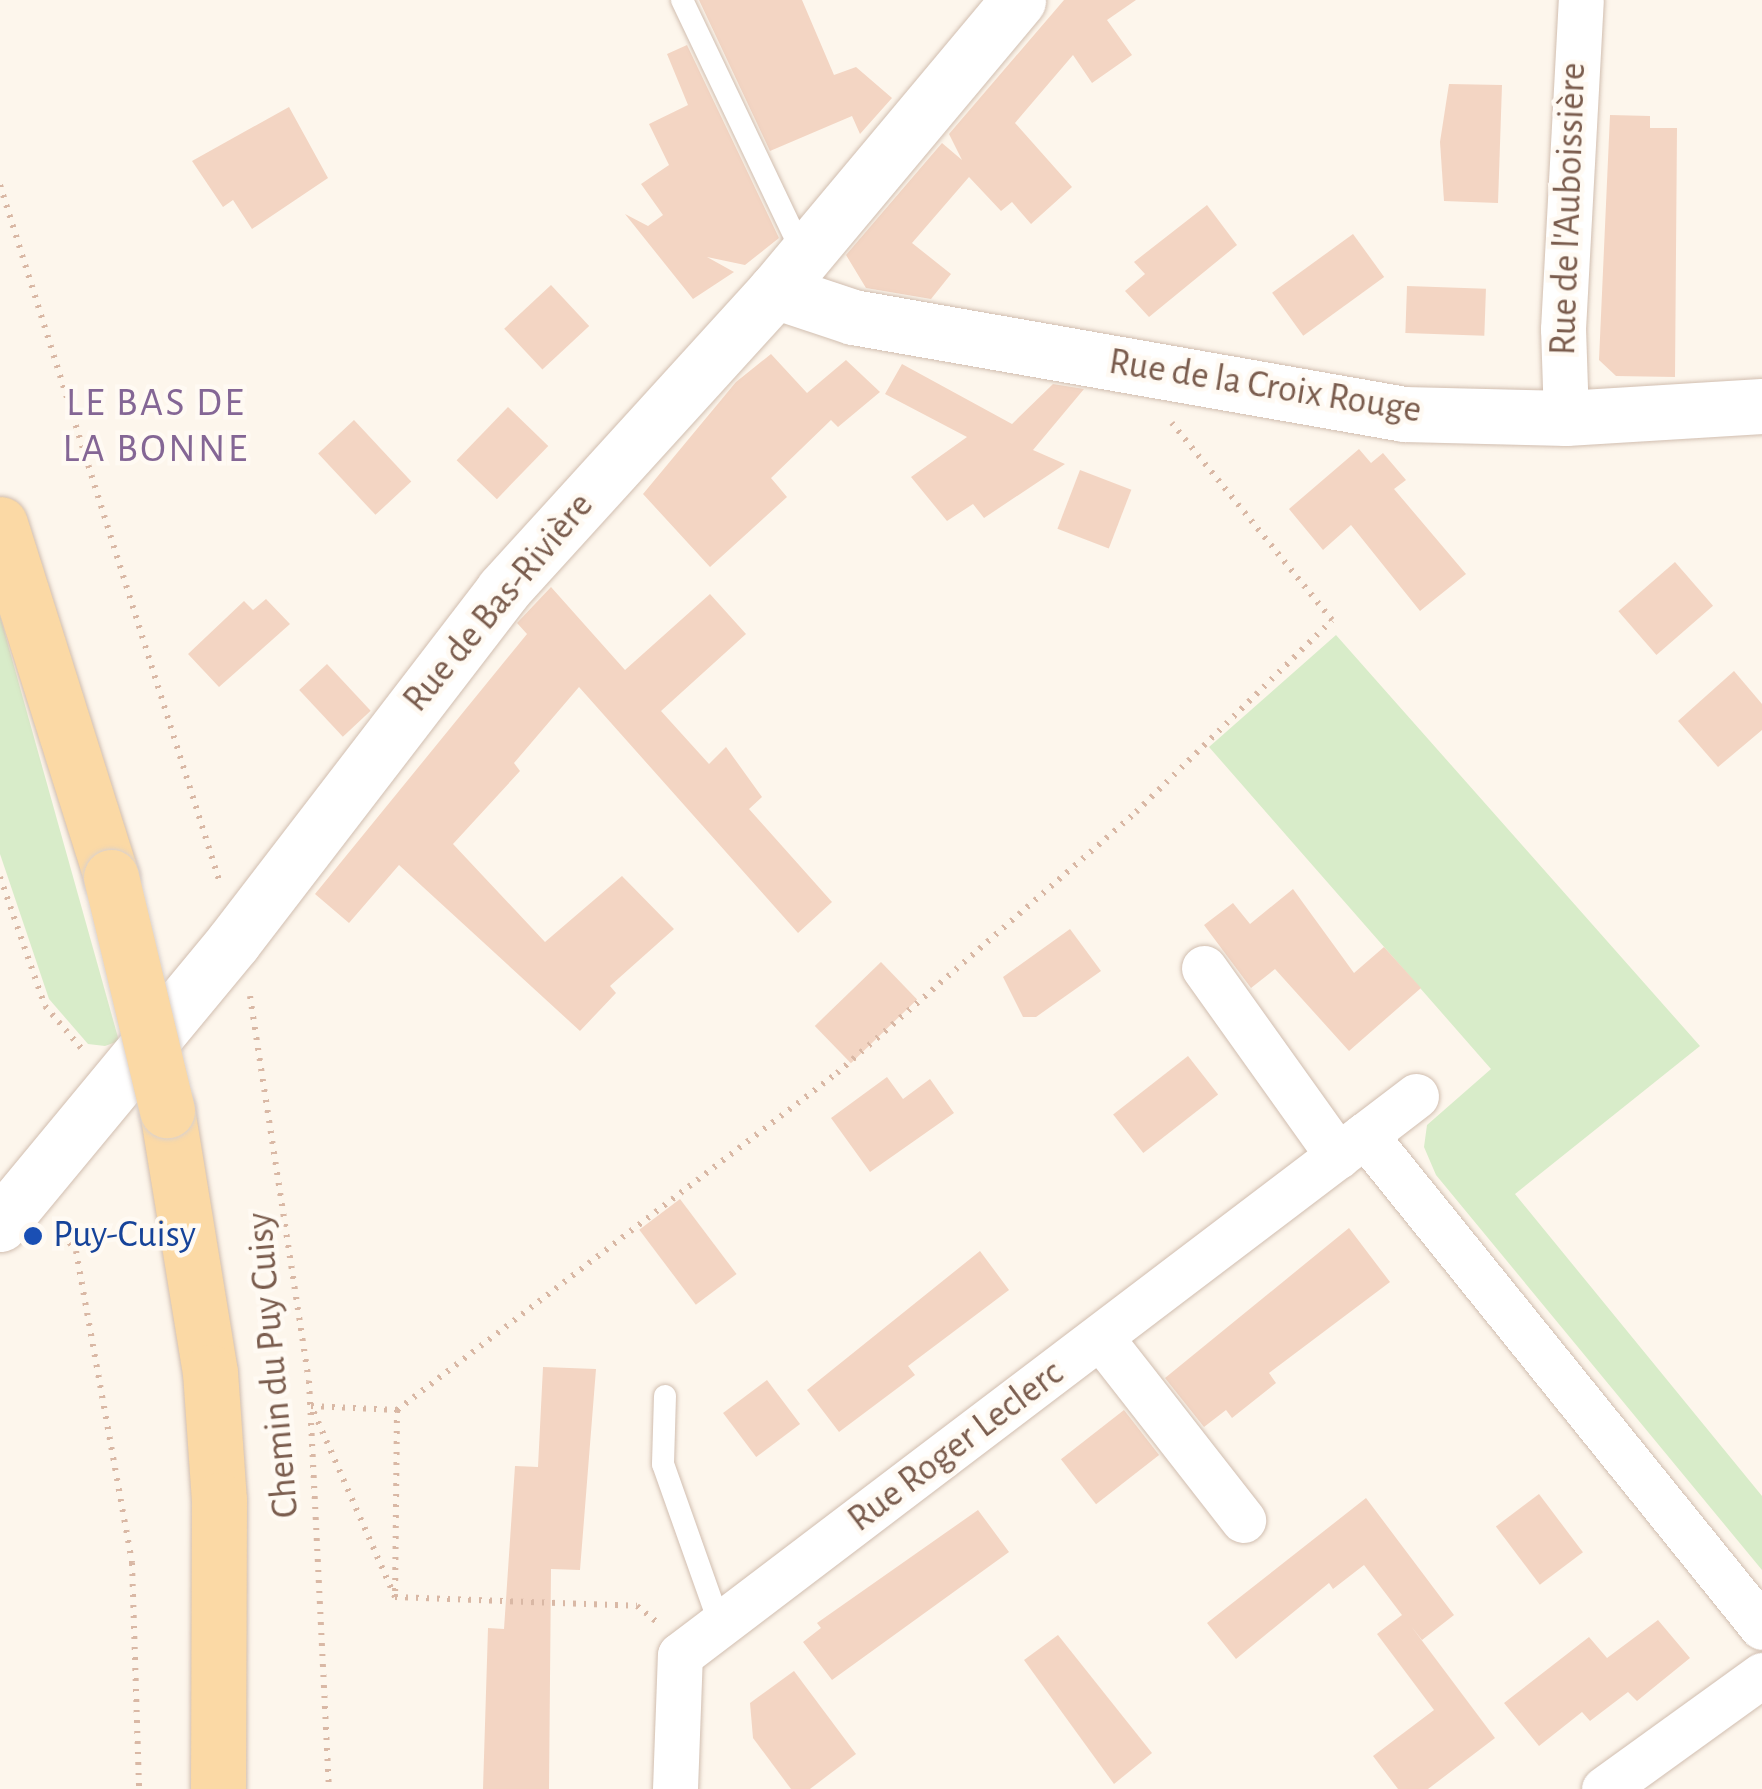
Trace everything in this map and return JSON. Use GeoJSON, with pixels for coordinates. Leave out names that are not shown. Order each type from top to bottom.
{"type":"FeatureCollection","features":[{"type":"Feature","properties":{"kind":"main road"},"geometry":{"type":"LineString","coordinates":[[0,524],[111,877],[166,1110],[210,1372],[219,1500],[218,1789]]}},
{"type":"Feature","properties":{"kind":"street","name":"Rue de Bas-Rivière"},"geometry":{"type":"LineString","coordinates":[[11,1210],[234,940],[503,590],[789,272],[1018,0]]}},
{"type":"Feature","properties":{"kind":"street","name":"Rue de l'Auboissière"},"geometry":{"type":"LineString","coordinates":[[1566,418],[1562,329],[1581,0]]}},
{"type":"Feature","properties":{"kind":"street","name":"Rue de la Croix Rouge"},"geometry":{"type":"LineString","coordinates":[[789,272],[853,316],[1404,414],[1566,418],[1762,406]]}},
{"type":"Feature","properties":{"kind":"street"},"geometry":{"type":"LineString","coordinates":[[1204,968],[1352,1146],[1440,1236],[1762,1628]]}},
{"type":"Feature","properties":{"kind":"street","name":"Rue Roger Leclerc"},"geometry":{"type":"LineString","coordinates":[[680,1656],[1416,1096]]}},
{"type":"Feature","properties":{"kind":"street"},"geometry":{"type":"LineString","coordinates":[[1101,1338],[1244,1520]]}},
{"type":"Feature","properties":{"kind":"street"},"geometry":{"type":"LineString","coordinates":[[675,1789],[680,1656]]}},
{"type":"Feature","properties":{"kind":"street"},"geometry":{"type":"LineString","coordinates":[[1604,1789],[1762,1675]]}},
{"type":"Feature","properties":{"kind":"lane"},"geometry":{"type":"LineString","coordinates":[[682,0],[789,272]]}},
{"type":"Feature","properties":{"kind":"lane"},"geometry":{"type":"LineString","coordinates":[[665,1396],[663,1464],[720,1626]]}},
{"type":"Feature","properties":{"kind":"path","name":"Chemin du Puy Cuisy"},"geometry":{"type":"LineString","coordinates":[[0,184],[234,940],[288,1203],[311,1406],[329,1789]]}},
{"type":"Feature","properties":{"kind":"path"},"geometry":{"type":"LineString","coordinates":[[394,1598],[311,1406],[396,1410],[837,1073],[1136,812],[1332,620],[1124,364]]}},
{"type":"Feature","properties":{"kind":"path"},"geometry":{"type":"LineString","coordinates":[[0,876],[45,1006],[112,1084]]}},
{"type":"Feature","properties":{"kind":"path"},"geometry":{"type":"LineString","coordinates":[[11,1210],[76,1251],[132,1563],[138,1789]]}},
{"type":"Feature","properties":{"kind":"path"},"geometry":{"type":"LineString","coordinates":[[394,1598],[396,1410]]}},
{"type":"Feature","properties":{"kind":"path"},"geometry":{"type":"LineString","coordinates":[[394,1598],[637,1606],[666,1629],[680,1656]]}},
{"type":"Feature","properties":{"kind":"green space"},"geometry":{"type":"Polygon","coordinates":[[[0,616],[119,1041],[105,1046],[88,1044],[49,999],[0,854],[0,616]]]}},
{"type":"Feature","properties":{"kind":"green space"},"geometry":{"type":"Polygon","coordinates":[[[1336,635],[1700,1046],[1515,1194],[1762,1496],[1762,1570],[1436,1175],[1424,1147],[1427,1125],[1491,1069],[1209,747],[1336,635]]]}},
{"type":"Feature","properties":{"kind":"building"},"geometry":{"type":"Polygon","coordinates":[[[699,0],[802,0],[834,75],[856,67],[892,98],[860,134],[852,116],[770,151],[699,0]]]}},
{"type":"Feature","properties":{"kind":"building"},"geometry":{"type":"Polygon","coordinates":[[[1064,0],[1136,0],[1107,20],[1132,55],[1092,83],[1073,55],[1015,123],[1072,187],[1031,224],[1012,202],[1001,211],[969,177],[912,243],[951,274],[931,299],[866,288],[846,255],[942,143],[962,160],[949,134],[1064,0]]]}},
{"type":"Feature","properties":{"kind":"building"},"geometry":{"type":"Polygon","coordinates":[[[687,45],[779,238],[745,265],[707,257],[734,272],[693,299],[625,214],[648,226],[663,215],[641,184],[669,165],[649,124],[688,105],[667,54],[687,45]]]}},
{"type":"Feature","properties":{"kind":"building"},"geometry":{"type":"Polygon","coordinates":[[[1449,84],[1502,85],[1498,203],[1444,201],[1440,142],[1449,84]]]}},
{"type":"Feature","properties":{"kind":"building"},"geometry":{"type":"Polygon","coordinates":[[[289,107],[328,178],[252,229],[233,200],[223,207],[192,161],[289,107]]]}},
{"type":"Feature","properties":{"kind":"building"},"geometry":{"type":"Polygon","coordinates":[[[1610,115],[1650,116],[1650,128],[1677,128],[1675,377],[1616,376],[1599,360],[1610,115]]]}},
{"type":"Feature","properties":{"kind":"building"},"geometry":{"type":"Polygon","coordinates":[[[1207,205],[1237,245],[1149,317],[1125,291],[1145,274],[1134,262],[1207,205]]]}},
{"type":"Feature","properties":{"kind":"building"},"geometry":{"type":"Polygon","coordinates":[[[1353,234],[1384,277],[1303,336],[1272,293],[1353,234]]]}},
{"type":"Feature","properties":{"kind":"building"},"geometry":{"type":"Polygon","coordinates":[[[551,285],[589,326],[542,370],[504,329],[551,285]]]}},
{"type":"Feature","properties":{"kind":"building"},"geometry":{"type":"Polygon","coordinates":[[[1407,286],[1486,289],[1484,336],[1405,333],[1407,286]]]}},
{"type":"Feature","properties":{"kind":"building"},"geometry":{"type":"Polygon","coordinates":[[[771,354],[807,393],[846,360],[880,392],[838,427],[831,420],[771,478],[787,497],[710,567],[643,494],[736,382],[771,354]]]}},
{"type":"Feature","properties":{"kind":"building"},"geometry":{"type":"Polygon","coordinates":[[[902,364],[1012,424],[1053,384],[1084,389],[1033,450],[1065,464],[984,518],[973,504],[947,521],[911,477],[967,437],[885,394],[902,364]]]}},
{"type":"Feature","properties":{"kind":"building"},"geometry":{"type":"Polygon","coordinates":[[[508,407],[548,446],[497,499],[457,460],[508,407]]]}},
{"type":"Feature","properties":{"kind":"building"},"geometry":{"type":"Polygon","coordinates":[[[354,420],[411,481],[375,515],[318,453],[354,420]]]}},
{"type":"Feature","properties":{"kind":"building"},"geometry":{"type":"Polygon","coordinates":[[[1359,449],[1371,463],[1383,453],[1406,480],[1394,489],[1466,574],[1420,611],[1351,525],[1323,550],[1289,509],[1359,449]]]}},
{"type":"Feature","properties":{"kind":"building"},"geometry":{"type":"Polygon","coordinates":[[[1080,470],[1131,490],[1109,549],[1057,529],[1080,470]]]}},
{"type":"Feature","properties":{"kind":"building"},"geometry":{"type":"Polygon","coordinates":[[[1675,562],[1713,606],[1656,655],[1618,611],[1675,562]]]}},
{"type":"Feature","properties":{"kind":"building"},"geometry":{"type":"Polygon","coordinates":[[[551,587],[625,670],[710,594],[746,634],[661,711],[709,764],[726,747],[762,797],[749,809],[832,902],[798,933],[579,687],[514,763],[520,771],[453,844],[545,942],[622,876],[674,929],[610,986],[616,993],[580,1031],[399,865],[349,923],[315,894],[527,634],[517,623],[551,587]]]}},
{"type":"Feature","properties":{"kind":"building"},"geometry":{"type":"Polygon","coordinates":[[[266,599],[290,624],[219,687],[188,654],[244,601],[253,610],[266,599]]]}},
{"type":"Feature","properties":{"kind":"building"},"geometry":{"type":"Polygon","coordinates":[[[327,664],[371,711],[343,737],[299,690],[327,664]]]}},
{"type":"Feature","properties":{"kind":"building"},"geometry":{"type":"Polygon","coordinates":[[[1734,671],[1762,704],[1762,730],[1718,767],[1678,721],[1734,671]]]}},
{"type":"Feature","properties":{"kind":"building"},"geometry":{"type":"Polygon","coordinates":[[[1293,889],[1354,973],[1384,947],[1421,988],[1349,1051],[1275,969],[1251,988],[1204,925],[1233,903],[1250,924],[1293,889]]]}},
{"type":"Feature","properties":{"kind":"building"},"geometry":{"type":"Polygon","coordinates":[[[1070,929],[1101,971],[1036,1017],[1023,1017],[1003,977],[1070,929]]]}},
{"type":"Feature","properties":{"kind":"building"},"geometry":{"type":"Polygon","coordinates":[[[881,962],[917,999],[851,1063],[815,1026],[881,962]]]}},
{"type":"Feature","properties":{"kind":"building"},"geometry":{"type":"Polygon","coordinates":[[[1188,1056],[1218,1095],[1143,1153],[1113,1114],[1188,1056]]]}},
{"type":"Feature","properties":{"kind":"building"},"geometry":{"type":"Polygon","coordinates":[[[887,1077],[903,1099],[930,1079],[954,1113],[870,1172],[831,1118],[887,1077]]]}},
{"type":"Feature","properties":{"kind":"building"},"geometry":{"type":"Polygon","coordinates":[[[680,1199],[737,1274],[696,1305],[639,1230],[680,1199]]]}},
{"type":"Feature","properties":{"kind":"building"},"geometry":{"type":"Polygon","coordinates":[[[1349,1228],[1390,1282],[1269,1373],[1276,1383],[1232,1418],[1226,1410],[1204,1427],[1165,1378],[1349,1228]]]}},
{"type":"Feature","properties":{"kind":"building"},"geometry":{"type":"Polygon","coordinates":[[[980,1251],[1009,1290],[908,1366],[915,1375],[839,1432],[807,1390],[980,1251]]]}},
{"type":"Feature","properties":{"kind":"building"},"geometry":{"type":"Polygon","coordinates":[[[543,1367],[596,1369],[580,1570],[551,1569],[549,1789],[483,1789],[488,1628],[504,1629],[515,1466],[538,1467],[543,1367]]]}},
{"type":"Feature","properties":{"kind":"building"},"geometry":{"type":"Polygon","coordinates":[[[767,1380],[800,1424],[756,1457],[723,1413],[767,1380]]]}},
{"type":"Feature","properties":{"kind":"building"},"geometry":{"type":"Polygon","coordinates":[[[1124,1410],[1159,1455],[1096,1504],[1061,1459],[1124,1410]]]}},
{"type":"Feature","properties":{"kind":"building"},"geometry":{"type":"Polygon","coordinates":[[[1539,1494],[1583,1552],[1540,1585],[1496,1526],[1539,1494]]]}},
{"type":"Feature","properties":{"kind":"building"},"geometry":{"type":"Polygon","coordinates":[[[1366,1498],[1454,1615],[1422,1640],[1411,1626],[1495,1738],[1428,1789],[1398,1789],[1373,1756],[1434,1710],[1377,1634],[1402,1615],[1364,1565],[1333,1589],[1329,1583],[1236,1659],[1207,1623],[1366,1498]]]}},
{"type":"Feature","properties":{"kind":"building"},"geometry":{"type":"Polygon","coordinates":[[[978,1510],[1009,1552],[832,1680],[803,1642],[821,1628],[817,1623],[978,1510]]]}},
{"type":"Feature","properties":{"kind":"building"},"geometry":{"type":"Polygon","coordinates":[[[1658,1620],[1690,1658],[1637,1701],[1628,1692],[1590,1721],[1582,1712],[1539,1746],[1504,1703],[1589,1637],[1607,1658],[1658,1620]]]}},
{"type":"Feature","properties":{"kind":"building"},"geometry":{"type":"Polygon","coordinates":[[[1058,1635],[1152,1753],[1114,1784],[1024,1660],[1058,1635]]]}},
{"type":"Feature","properties":{"kind":"building"},"geometry":{"type":"Polygon","coordinates":[[[794,1671],[856,1754],[810,1789],[791,1789],[753,1738],[750,1703],[794,1671]]]}},
{"type":"Feature","properties":{"kind":"place","name":"Puy-Cuisy"},"geometry":{"type":"Point","coordinates":[33,1236]}},
{"type":"Feature","properties":{"kind":"district","name":"LE BAS DE LA BONNE"},"geometry":{"type":"Point","coordinates":[156,426]}}]}
